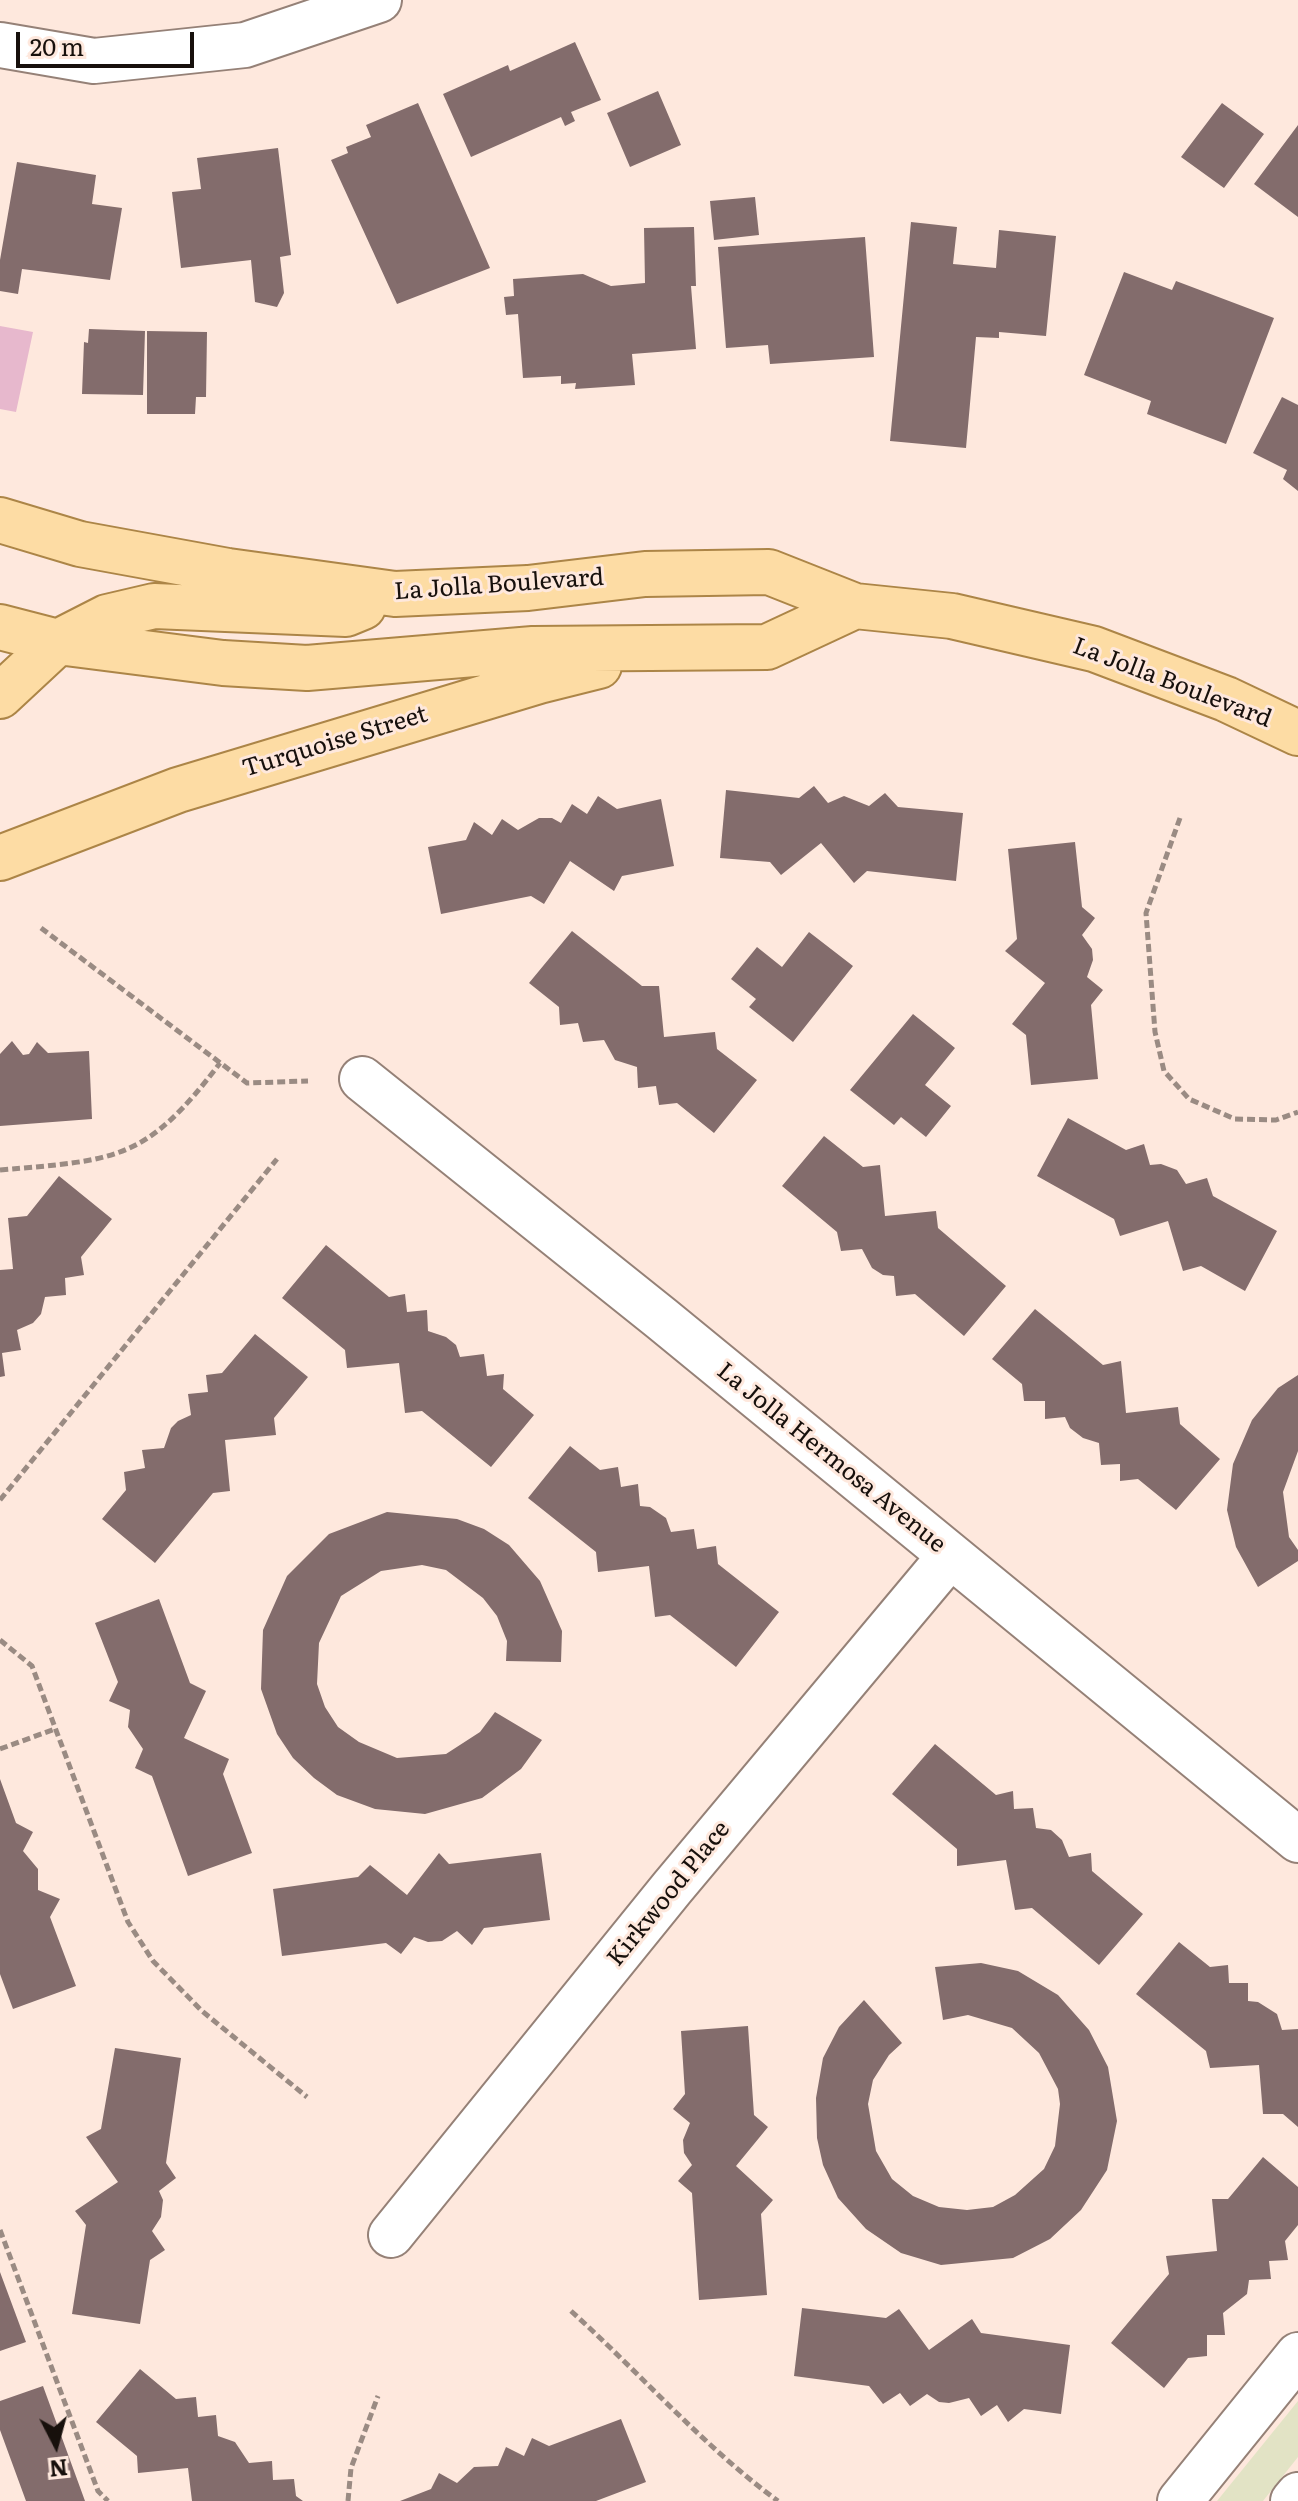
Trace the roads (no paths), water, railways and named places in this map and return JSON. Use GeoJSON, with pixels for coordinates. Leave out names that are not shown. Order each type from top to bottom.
{"type":"FeatureCollection","features":[{"type":"Feature","properties":{"kind":"main road","name":"La Jolla Boulevard"},"geometry":{"type":"LineString","coordinates":[[0,520],[95,547],[228,571],[395,594],[528,588],[645,574],[769,572],[855,606],[952,616],[1094,649],[1226,699],[1298,733]]}},
{"type":"Feature","properties":{"kind":"main road"},"geometry":{"type":"LineString","coordinates":[[0,696],[58,642],[107,617],[154,606],[346,614],[395,594]]}},
{"type":"Feature","properties":{"kind":"main road"},"geometry":{"type":"LineString","coordinates":[[0,627],[58,642],[223,663],[307,668],[533,649],[767,647],[855,606]]}},
{"type":"Feature","properties":{"kind":"main road","name":"Turquoise Street"},"geometry":{"type":"LineString","coordinates":[[0,858],[178,790],[539,681],[677,648]]}},
{"type":"Feature","properties":{"kind":"street"},"geometry":{"type":"LineString","coordinates":[[0,45],[94,61],[245,45],[379,0]]}},
{"type":"Feature","properties":{"kind":"street","name":"La Jolla Hermosa Avenue"},"geometry":{"type":"LineString","coordinates":[[362,1079],[1298,1840]]}},
{"type":"Feature","properties":{"kind":"street","name":"Kirkwood Place"},"geometry":{"type":"LineString","coordinates":[[391,2235],[672,1888],[950,1556]]}},
{"type":"Feature","properties":{"kind":"street"},"geometry":{"type":"LineString","coordinates":[[1180,2501],[1298,2355]]}},
{"type":"Feature","properties":{"kind":"street"},"geometry":{"type":"LineString","coordinates":[[1293,2501],[1298,2495]]}}]}
